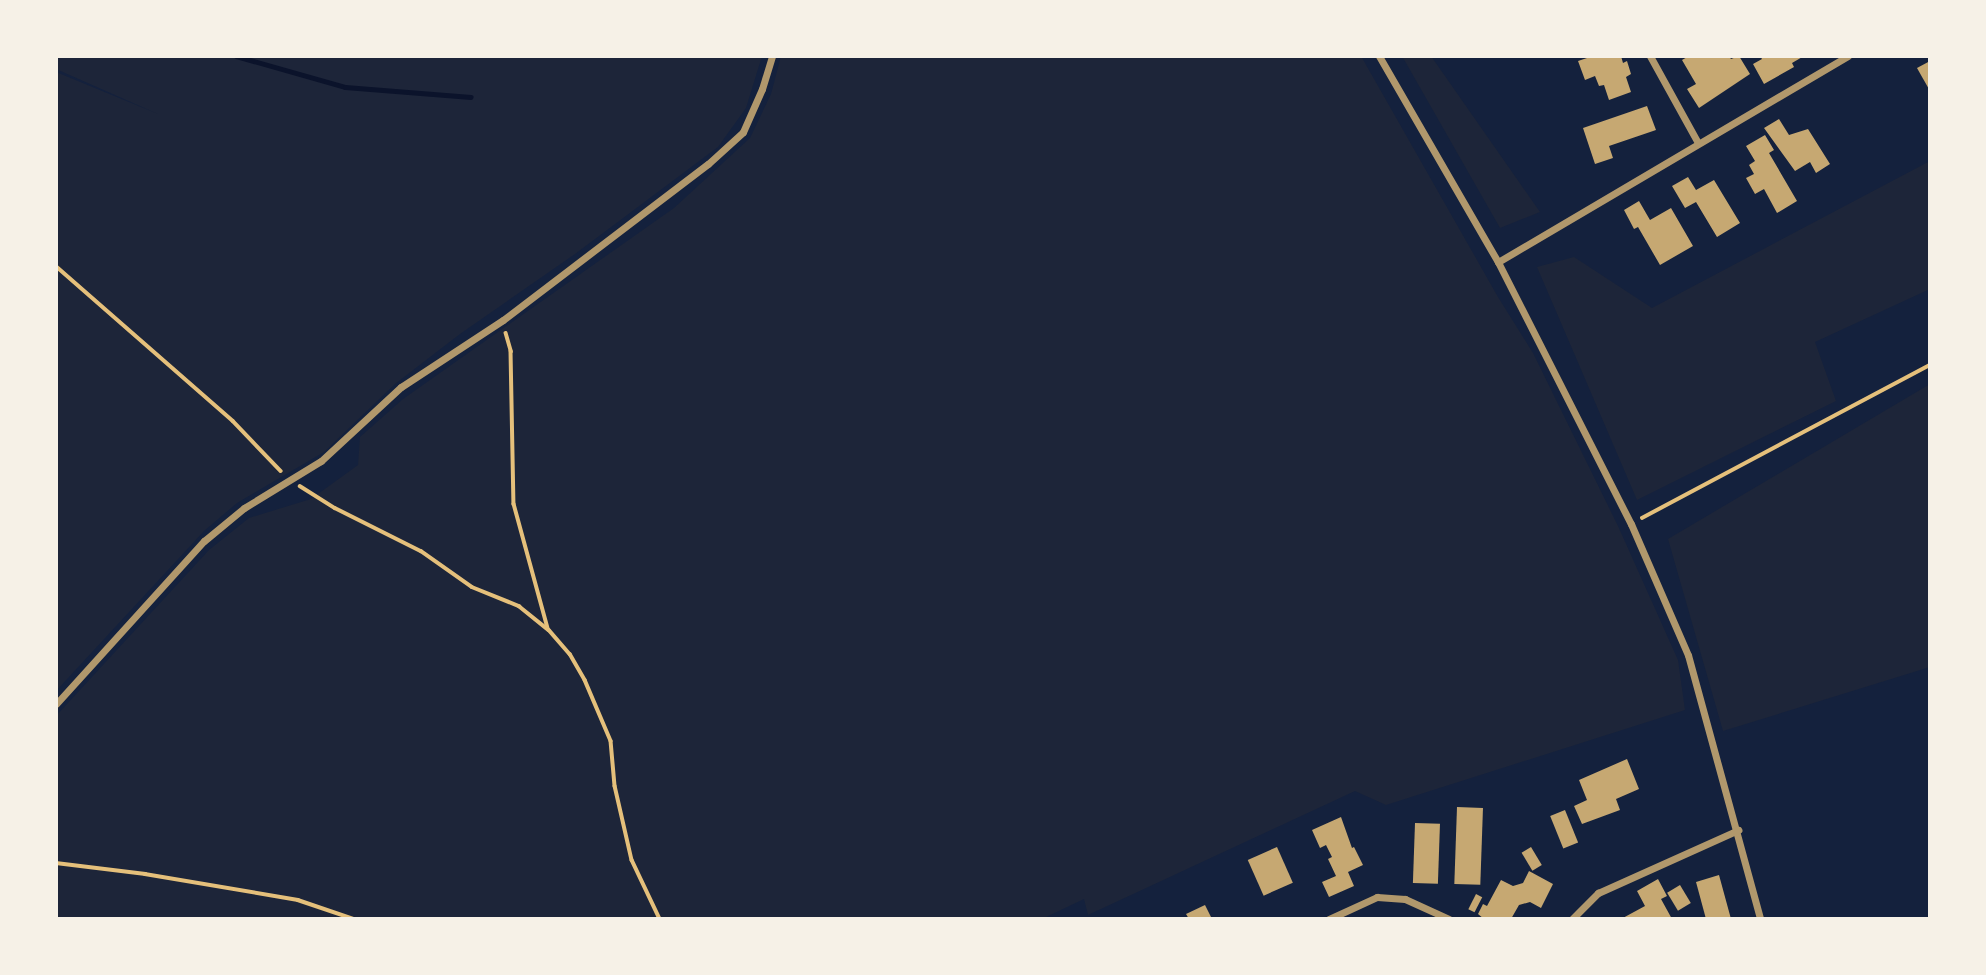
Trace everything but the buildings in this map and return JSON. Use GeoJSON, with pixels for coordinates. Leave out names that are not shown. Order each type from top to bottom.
{"type":"FeatureCollection","features":[{"type":"Feature","properties":{"kind":"street"},"geometry":{"type":"LineString","coordinates":[[56,704],[204,541],[244,508],[321,461],[401,387],[503,320],[708,164],[743,132],[762,89],[772,56]]}},
{"type":"Feature","properties":{"kind":"street"},"geometry":{"type":"LineString","coordinates":[[1379,56],[1498,262],[1631,524],[1688,654],[1738,830],[1760,919]]}},
{"type":"Feature","properties":{"kind":"street"},"geometry":{"type":"LineString","coordinates":[[1650,56],[1698,144]]}},
{"type":"Feature","properties":{"kind":"street"},"geometry":{"type":"LineString","coordinates":[[1498,262],[1848,56]]}},
{"type":"Feature","properties":{"kind":"street"},"geometry":{"type":"LineString","coordinates":[[1572,919],[1598,893],[1738,830]]}},
{"type":"Feature","properties":{"kind":"street"},"geometry":{"type":"LineString","coordinates":[[1329,919],[1377,897],[1405,899],[1449,919]]}},
{"type":"Feature","properties":{"kind":"path"},"geometry":{"type":"LineString","coordinates":[[56,266],[233,421],[290,480],[335,508],[421,551],[472,587],[519,606],[549,630],[578,668],[611,741],[615,786],[632,860],[660,919]]}},
{"type":"Feature","properties":{"kind":"path"},"geometry":{"type":"LineString","coordinates":[[503,320],[511,351],[514,504],[549,630]]}},
{"type":"Feature","properties":{"kind":"path"},"geometry":{"type":"LineString","coordinates":[[1631,524],[1930,365]]}},
{"type":"Feature","properties":{"kind":"path"},"geometry":{"type":"LineString","coordinates":[[56,863],[145,874],[298,900],[354,919]]}},
{"type":"Feature","properties":{"kind":"shaded area"},"geometry":{"type":"Polygon","coordinates":[[[56,56],[762,56],[746,108],[718,147],[395,384],[324,452],[237,503],[204,531],[56,691],[56,72],[158,114],[56,69],[56,56]]]}},
{"type":"Feature","properties":{"kind":"shaded area"},"geometry":{"type":"Polygon","coordinates":[[[781,56],[1361,56],[1498,297],[1533,353],[1618,526],[1678,660],[1685,710],[1386,805],[1355,791],[1088,915],[1084,899],[1042,919],[56,919],[56,716],[209,550],[249,518],[311,499],[358,465],[360,437],[403,399],[674,208],[750,138],[771,94],[781,56]]]}},
{"type":"Feature","properties":{"kind":"shaded area"},"geometry":{"type":"Polygon","coordinates":[[[1402,56],[1431,56],[1540,212],[1500,228],[1402,56]]]}},
{"type":"Feature","properties":{"kind":"shaded area"},"geometry":{"type":"Polygon","coordinates":[[[1930,161],[1930,289],[1815,342],[1836,401],[1637,500],[1537,267],[1574,257],[1652,308],[1930,161]]]}},
{"type":"Feature","properties":{"kind":"shaded area"},"geometry":{"type":"Polygon","coordinates":[[[1930,384],[1930,667],[1723,731],[1668,539],[1930,384]]]}},
{"type":"Feature","properties":{"kind":"waterway"},"geometry":{"type":"LineString","coordinates":[[236,56],[345,87],[471,97]]}}]}
